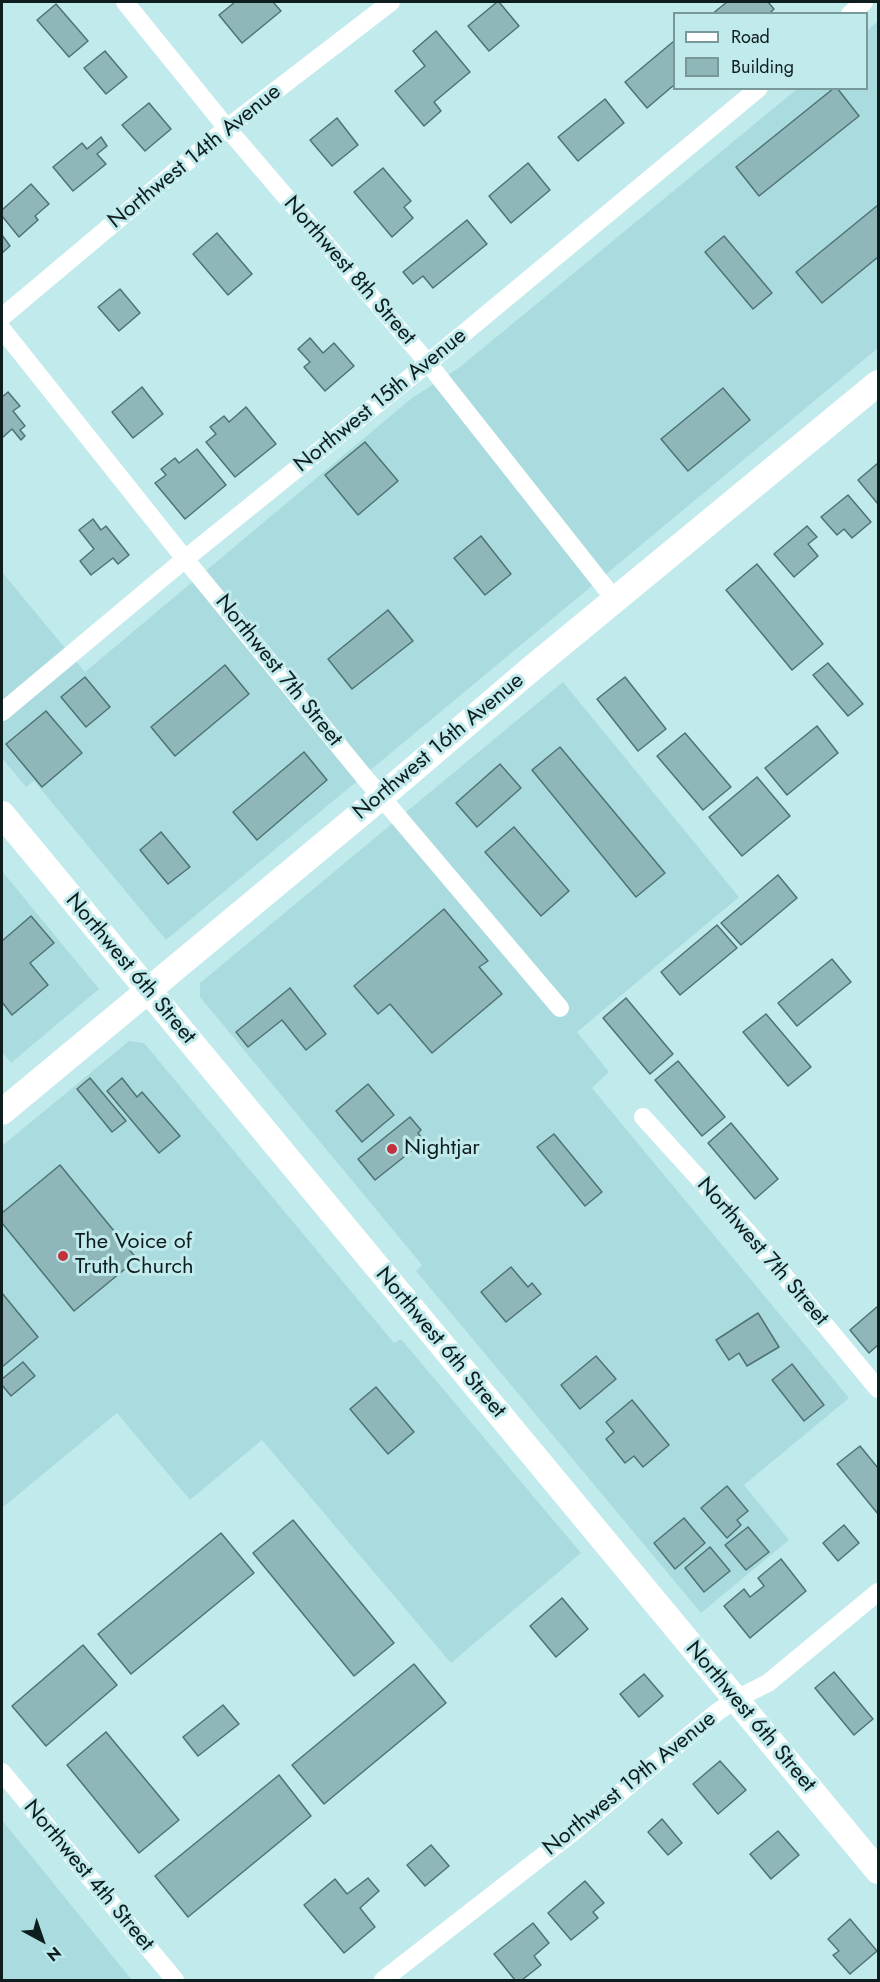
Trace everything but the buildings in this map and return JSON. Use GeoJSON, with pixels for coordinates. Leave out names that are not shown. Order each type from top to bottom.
{"type":"FeatureCollection","features":[{"type":"Feature","properties":{"kind":"main road","name":"Northwest 16th Avenue"},"geometry":{"type":"LineString","coordinates":[[2,1112],[615,600],[876,389]]}},
{"type":"Feature","properties":{"kind":"main road","name":"Northwest 6th Street"},"geometry":{"type":"LineString","coordinates":[[2,814],[879,1871]]}},
{"type":"Feature","properties":{"kind":"street","name":"Northwest 8th Street"},"geometry":{"type":"LineString","coordinates":[[125,2],[227,129],[429,363],[615,600]]}},
{"type":"Feature","properties":{"kind":"street","name":"Northwest 14th Avenue"},"geometry":{"type":"LineString","coordinates":[[2,317],[227,129],[391,2]]}},
{"type":"Feature","properties":{"kind":"street"},"geometry":{"type":"LineString","coordinates":[[852,12],[864,2]]}},
{"type":"Feature","properties":{"kind":"street","name":"Northwest 15th Avenue"},"geometry":{"type":"LineString","coordinates":[[2,712],[185,559],[429,363],[757,90]]}},
{"type":"Feature","properties":{"kind":"street","name":"Northwest 7th Street"},"geometry":{"type":"LineString","coordinates":[[2,329],[185,559],[381,797],[560,1008]]}},
{"type":"Feature","properties":{"kind":"street","name":"Northwest 7th Street"},"geometry":{"type":"LineString","coordinates":[[643,1117],[753,1238],[879,1389]]}},
{"type":"Feature","properties":{"kind":"street","name":"Northwest 19th Avenue"},"geometry":{"type":"LineString","coordinates":[[383,1980],[572,1833],[736,1699],[768,1683],[879,1592]]}},
{"type":"Feature","properties":{"kind":"street","name":"Northwest 4th Street"},"geometry":{"type":"LineString","coordinates":[[2,1772],[175,1980]]}},
{"type":"Feature","properties":{"kind":"shaded area"},"geometry":{"type":"Polygon","coordinates":[[[878,21],[878,348],[166,940],[34,781],[26,787],[2,758],[2,572],[85,672],[412,398],[460,367],[796,90],[868,90],[868,30],[878,21]]]}},
{"type":"Feature","properties":{"kind":"shaded area"},"geometry":{"type":"Polygon","coordinates":[[[563,682],[739,897],[577,1032],[609,1072],[592,1088],[849,1398],[744,1485],[789,1540],[701,1613],[416,1271],[422,1265],[200,997],[200,983],[563,682]]]}},
{"type":"Feature","properties":{"kind":"shaded area"},"geometry":{"type":"Polygon","coordinates":[[[2,871],[99,989],[11,1063],[2,1052],[2,871]]]}},
{"type":"Feature","properties":{"kind":"shaded area"},"geometry":{"type":"Polygon","coordinates":[[[129,1041],[144,1043],[394,1343],[401,1339],[581,1553],[451,1663],[262,1440],[190,1500],[117,1413],[2,1508],[2,1146],[129,1041]]]}},
{"type":"Feature","properties":{"kind":"shaded area"},"geometry":{"type":"Polygon","coordinates":[[[2,1820],[132,1980],[2,1980],[2,1820]]]}},
{"type":"Feature","properties":{"kind":"place","name":"Nightjar"},"geometry":{"type":"Point","coordinates":[392,1149]}},
{"type":"Feature","properties":{"kind":"place","name":"The Voice of Truth Church"},"geometry":{"type":"Point","coordinates":[63,1256]}}]}
